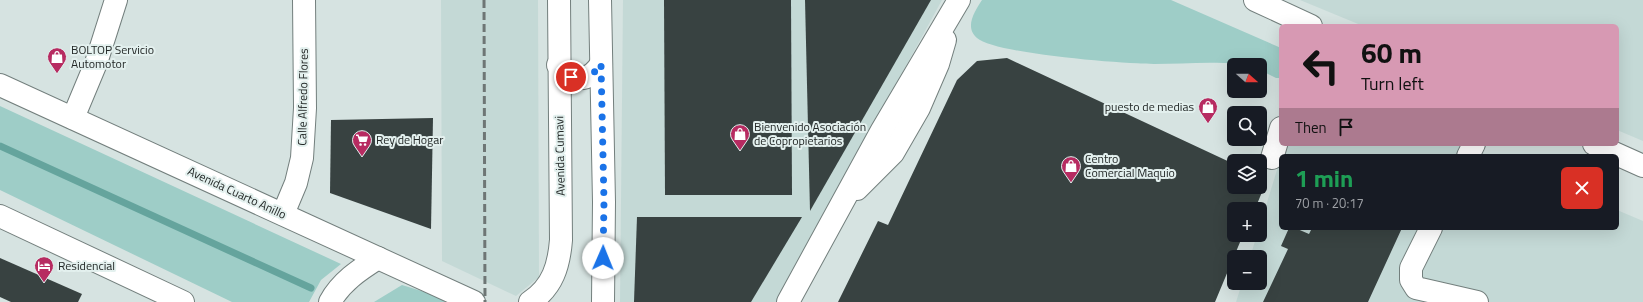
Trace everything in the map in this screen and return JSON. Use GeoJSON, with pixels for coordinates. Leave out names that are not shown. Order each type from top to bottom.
{"type":"FeatureCollection","features":[{"type":"Feature","properties":{"kind":"main road"},"geometry":{"type":"LineString","coordinates":[[73,118],[96,63],[116,0]]}},
{"type":"Feature","properties":{"kind":"main road","name":"Calle Alfredo Flores"},"geometry":{"type":"LineString","coordinates":[[283,214],[296,183],[302,158],[305,108],[304,0]]}},
{"type":"Feature","properties":{"kind":"main road","name":"Avenida Cumavi"},"geometry":{"type":"LineString","coordinates":[[530,302],[547,288],[558,266],[560,255],[558,65],[559,0]]}},
{"type":"Feature","properties":{"kind":"main road"},"geometry":{"type":"LineString","coordinates":[[600,0],[604,202],[603,302]]}},
{"type":"Feature","properties":{"kind":"main road"},"geometry":{"type":"LineString","coordinates":[[1255,0],[1307,24]]}},
{"type":"Feature","properties":{"kind":"main road"},"geometry":{"type":"LineString","coordinates":[[788,302],[841,204],[893,153],[919,108],[938,64],[955,6]]}},
{"type":"Feature","properties":{"kind":"main road"},"geometry":{"type":"LineString","coordinates":[[558,65],[571,77],[580,79],[588,77],[596,72],[601,64]]}},
{"type":"Feature","properties":{"kind":"main road","name":"Avenida Cuarto Anillo"},"geometry":{"type":"LineString","coordinates":[[0,85],[474,302]]}},
{"type":"Feature","properties":{"kind":"main road"},"geometry":{"type":"LineString","coordinates":[[1272,158],[1279,135]]}},
{"type":"Feature","properties":{"kind":"main road"},"geometry":{"type":"LineString","coordinates":[[1598,146],[1616,154]]}},
{"type":"Feature","properties":{"kind":"main road"},"geometry":{"type":"LineString","coordinates":[[1619,155],[1643,166]]}},
{"type":"Feature","properties":{"kind":"main road"},"geometry":{"type":"LineString","coordinates":[[0,216],[159,297],[183,302]]}},
{"type":"Feature","properties":{"kind":"main road"},"geometry":{"type":"LineString","coordinates":[[1430,230],[1411,268],[1411,280],[1416,288],[1478,302]]}},
{"type":"Feature","properties":{"kind":"main road"},"geometry":{"type":"LineString","coordinates":[[330,302],[345,282],[378,258]]}},
{"type":"Feature","properties":{"kind":"shaded area"},"geometry":{"type":"Polygon","coordinates":[[[441,0],[538,0],[539,277],[516,296],[442,261],[441,0]]]}},
{"type":"Feature","properties":{"kind":"shaded area","name":"Bienvenido Asociación de Copropietarios"},"geometry":{"type":"Polygon","coordinates":[[[623,0],[942,0],[777,302],[620,302],[623,0]]]}},
{"type":"Feature","properties":{"kind":"shaded area"},"geometry":{"type":"Polygon","coordinates":[[[982,0],[1171,0],[1279,47],[1279,78],[1267,74],[1267,58],[1227,58],[1227,63],[1154,64],[1090,60],[1008,49],[989,44],[977,38],[973,34],[971,24],[974,14],[982,0]]]}},
{"type":"Feature","properties":{"kind":"shaded area"},"geometry":{"type":"Polygon","coordinates":[[[1300,0],[1643,0],[1643,141],[1619,131],[1619,24],[1358,24],[1300,0]]]}},
{"type":"Feature","properties":{"kind":"shaded area"},"geometry":{"type":"Polygon","coordinates":[[[0,106],[341,264],[321,280],[309,302],[232,302],[0,190],[0,106]]]}},
{"type":"Feature","properties":{"kind":"shaded area"},"geometry":{"type":"Polygon","coordinates":[[[1284,146],[1466,146],[1484,154],[1282,154],[1284,146]]]}},
{"type":"Feature","properties":{"kind":"shaded area"},"geometry":{"type":"Polygon","coordinates":[[[1279,163],[1279,230],[1619,230],[1619,211],[1643,221],[1643,302],[1236,302],[1240,290],[1267,290],[1267,250],[1252,250],[1255,242],[1267,242],[1267,202],[1279,163]]]}},
{"type":"Feature","properties":{"kind":"shaded area"},"geometry":{"type":"Polygon","coordinates":[[[402,285],[428,293],[447,302],[374,302],[402,285]]]}},
{"type":"Feature","properties":{"kind":"building"},"geometry":{"type":"Polygon","coordinates":[[[664,0],[791,0],[792,195],[665,195],[664,0]]]}},
{"type":"Feature","properties":{"kind":"building"},"geometry":{"type":"Polygon","coordinates":[[[805,0],[931,0],[810,211],[805,0]]]}},
{"type":"Feature","properties":{"kind":"building","name":"Centro Comercial Maquio"},"geometry":{"type":"Polygon","coordinates":[[[1007,58],[1227,161],[1227,194],[1261,194],[1258,202],[1227,202],[1227,242],[1240,242],[1237,250],[1227,250],[1227,273],[1215,302],[838,302],[878,221],[888,225],[957,80],[977,61],[1007,58]]]}},
{"type":"Feature","properties":{"kind":"building"},"geometry":{"type":"Polygon","coordinates":[[[433,118],[431,229],[330,193],[331,120],[433,118]]]}},
{"type":"Feature","properties":{"kind":"building"},"geometry":{"type":"Polygon","coordinates":[[[637,217],[802,217],[751,302],[634,302],[637,217]]]}},
{"type":"Feature","properties":{"kind":"building"},"geometry":{"type":"Polygon","coordinates":[[[1288,230],[1300,230],[1309,234],[1311,230],[1401,230],[1368,302],[1263,302],[1288,249],[1281,246],[1288,230]]]}},
{"type":"Feature","properties":{"kind":"building"},"geometry":{"type":"Polygon","coordinates":[[[0,258],[82,294],[78,302],[11,302],[0,297],[0,258]]]}},
{"type":"Feature","properties":{"kind":"waterway"},"geometry":{"type":"LineString","coordinates":[[0,146],[311,288]]}},
{"type":"Feature","properties":{"kind":"railway"},"geometry":{"type":"LineString","coordinates":[[484,0],[485,302]]}},
{"type":"Feature","properties":{"kind":"place","name":"BOLTOP Servicio Automotor"},"geometry":{"type":"Point","coordinates":[57,74]}},
{"type":"Feature","properties":{"kind":"place","name":"puesto de medias"},"geometry":{"type":"Point","coordinates":[1208,124]}},
{"type":"Feature","properties":{"kind":"place","name":"Bienvenido Asociación de Copropietarios"},"geometry":{"type":"Point","coordinates":[740,151]}},
{"type":"Feature","properties":{"kind":"place","name":"Rey de Hogar"},"geometry":{"type":"Point","coordinates":[362,157]}},
{"type":"Feature","properties":{"kind":"place","name":"Centro Comercial Maquio"},"geometry":{"type":"Point","coordinates":[1071,183]}},
{"type":"Feature","properties":{"kind":"place","name":"Residencial"},"geometry":{"type":"Point","coordinates":[44,283]}},
{"type":"Feature","properties":{"kind":"route"},"geometry":{"type":"LineString","coordinates":[[571,77],[580,79],[588,77],[596,72],[601,64],[604,202],[603,258]]}}]}
